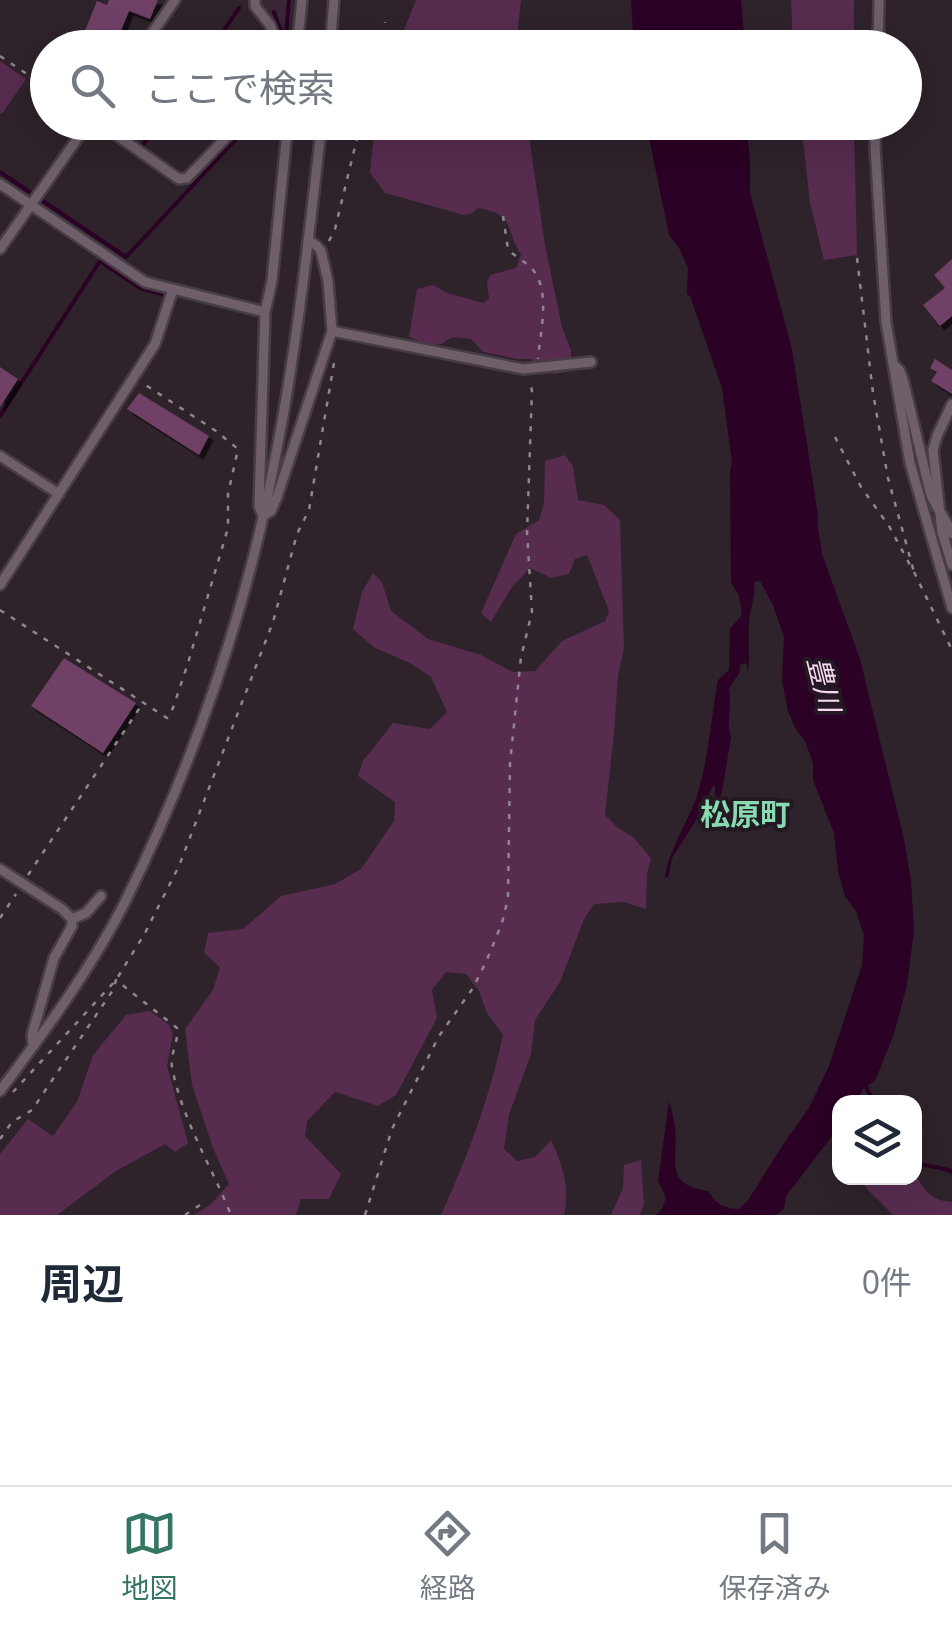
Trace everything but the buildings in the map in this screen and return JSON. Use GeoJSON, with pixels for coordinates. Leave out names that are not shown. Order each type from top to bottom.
{"type":"FeatureCollection","features":[{"type":"Feature","properties":{"kind":"street"},"geometry":{"type":"LineString","coordinates":[[154,30],[175,0]]}},
{"type":"Feature","properties":{"kind":"street"},"geometry":{"type":"LineString","coordinates":[[256,0],[255,6],[272,30]]}},
{"type":"Feature","properties":{"kind":"street"},"geometry":{"type":"LineString","coordinates":[[298,30],[302,0]]}},
{"type":"Feature","properties":{"kind":"street"},"geometry":{"type":"LineString","coordinates":[[332,30],[334,0]]}},
{"type":"Feature","properties":{"kind":"street"},"geometry":{"type":"LineString","coordinates":[[878,30],[879,0]]}},
{"type":"Feature","properties":{"kind":"street"},"geometry":{"type":"LineString","coordinates":[[0,249],[76,140]]}},
{"type":"Feature","properties":{"kind":"street"},"geometry":{"type":"LineString","coordinates":[[124,140],[180,179],[187,178],[224,140]]}},
{"type":"Feature","properties":{"kind":"street"},"geometry":{"type":"LineString","coordinates":[[263,516],[259,506],[266,312],[286,140]]}},
{"type":"Feature","properties":{"kind":"street"},"geometry":{"type":"LineString","coordinates":[[0,1093],[88,965],[124,904],[166,812],[222,660],[263,516],[294,348],[320,140]]}},
{"type":"Feature","properties":{"kind":"street"},"geometry":{"type":"LineString","coordinates":[[877,140],[886,322],[910,463],[952,608]]}},
{"type":"Feature","properties":{"kind":"street"},"geometry":{"type":"LineString","coordinates":[[0,184],[34,200],[146,282],[266,312]]}},
{"type":"Feature","properties":{"kind":"street"},"geometry":{"type":"LineString","coordinates":[[263,516],[271,511],[277,497],[332,331],[321,251],[308,240]]}},
{"type":"Feature","properties":{"kind":"street"},"geometry":{"type":"LineString","coordinates":[[0,585],[155,344],[172,290]]}},
{"type":"Feature","properties":{"kind":"street"},"geometry":{"type":"LineString","coordinates":[[332,331],[523,369],[590,362]]}},
{"type":"Feature","properties":{"kind":"street"},"geometry":{"type":"LineString","coordinates":[[894,364],[904,383],[934,504],[952,534]]}},
{"type":"Feature","properties":{"kind":"street"},"geometry":{"type":"LineString","coordinates":[[952,404],[933,450],[942,532],[952,565]]}},
{"type":"Feature","properties":{"kind":"street"},"geometry":{"type":"LineString","coordinates":[[0,456],[59,494]]}},
{"type":"Feature","properties":{"kind":"street"},"geometry":{"type":"LineString","coordinates":[[0,869],[72,919],[54,958],[32,1035],[33,1046]]}},
{"type":"Feature","properties":{"kind":"street"},"geometry":{"type":"LineString","coordinates":[[72,919],[86,914],[102,896]]}},
{"type":"Feature","properties":{"kind":"path"},"geometry":{"type":"LineString","coordinates":[[383,30],[385,22]]}},
{"type":"Feature","properties":{"kind":"path"},"geometry":{"type":"LineString","coordinates":[[0,56],[30,76]]}},
{"type":"Feature","properties":{"kind":"path"},"geometry":{"type":"LineString","coordinates":[[321,251],[335,229],[357,140]]}},
{"type":"Feature","properties":{"kind":"path"},"geometry":{"type":"LineString","coordinates":[[503,216],[508,249],[537,274],[542,293],[537,368]]}},
{"type":"Feature","properties":{"kind":"path"},"geometry":{"type":"LineString","coordinates":[[857,258],[888,478],[914,572]]}},
{"type":"Feature","properties":{"kind":"path"},"geometry":{"type":"LineString","coordinates":[[0,1093],[14,1091],[116,980],[179,866],[273,622],[297,534],[309,510],[336,348],[332,331]]}},
{"type":"Feature","properties":{"kind":"path"},"geometry":{"type":"LineString","coordinates":[[365,1215],[392,1129],[440,1036],[473,988],[502,923],[508,898],[510,762],[522,657],[532,612],[527,532],[532,390],[523,369]]}},
{"type":"Feature","properties":{"kind":"path"},"geometry":{"type":"LineString","coordinates":[[0,610],[167,718],[174,708],[228,528],[228,494],[238,449],[134,378]]}},
{"type":"Feature","properties":{"kind":"path"},"geometry":{"type":"LineString","coordinates":[[834,437],[861,488],[889,526],[952,650]]}},
{"type":"Feature","properties":{"kind":"path"},"geometry":{"type":"LineString","coordinates":[[0,918],[143,703]]}},
{"type":"Feature","properties":{"kind":"path"},"geometry":{"type":"LineString","coordinates":[[0,1139],[12,1122],[32,1110],[116,980]]}},
{"type":"Feature","properties":{"kind":"path"},"geometry":{"type":"LineString","coordinates":[[116,980],[177,1028],[171,1059],[179,1093],[198,1146],[231,1215]]}},
{"type":"Feature","properties":{"kind":"path"},"geometry":{"type":"LineString","coordinates":[[185,1215],[203,1203]]}},
{"type":"Feature","properties":{"kind":"shaded area"},"geometry":{"type":"Polygon","coordinates":[[[260,0],[293,0],[290,26],[279,25],[263,14],[260,0]]]}},
{"type":"Feature","properties":{"kind":"shaded area"},"geometry":{"type":"Polygon","coordinates":[[[416,0],[521,0],[518,30],[404,30],[416,0]]]}},
{"type":"Feature","properties":{"kind":"shaded area"},"geometry":{"type":"Polygon","coordinates":[[[791,0],[854,0],[854,30],[792,30],[791,0]]]}},
{"type":"Feature","properties":{"kind":"shaded area"},"geometry":{"type":"Polygon","coordinates":[[[0,61],[26,79],[2,114],[0,113],[0,61]]]}},
{"type":"Feature","properties":{"kind":"shaded area"},"geometry":{"type":"Polygon","coordinates":[[[373,140],[530,140],[545,245],[562,327],[571,351],[571,371],[554,374],[531,359],[483,352],[471,339],[453,337],[441,344],[428,345],[409,337],[417,289],[433,285],[483,303],[489,299],[490,275],[516,268],[521,255],[498,214],[478,208],[464,215],[385,193],[370,173],[373,140]]]}},
{"type":"Feature","properties":{"kind":"shaded area"},"geometry":{"type":"Polygon","coordinates":[[[803,140],[854,140],[857,255],[824,260],[810,203],[803,140]]]}},
{"type":"Feature","properties":{"kind":"shaded area"},"geometry":{"type":"Polygon","coordinates":[[[565,455],[573,466],[578,500],[604,505],[620,520],[624,649],[618,675],[605,815],[633,837],[651,858],[646,909],[624,902],[594,904],[584,919],[560,982],[535,1020],[531,1054],[509,1115],[504,1149],[517,1161],[535,1157],[551,1140],[564,1177],[564,1215],[441,1215],[477,1127],[503,1035],[466,974],[446,972],[432,990],[437,1018],[396,1095],[378,1106],[335,1092],[307,1121],[305,1136],[341,1174],[329,1199],[301,1199],[296,1215],[194,1215],[211,1204],[229,1184],[192,1085],[185,1029],[213,990],[220,967],[204,953],[208,933],[243,929],[281,896],[335,884],[361,869],[394,821],[395,802],[358,776],[363,761],[393,723],[430,729],[447,712],[431,677],[375,648],[353,629],[362,592],[373,573],[382,582],[391,611],[428,639],[481,655],[513,672],[535,671],[562,641],[605,621],[609,611],[587,555],[575,559],[569,574],[551,578],[530,568],[512,587],[491,622],[481,613],[516,534],[539,520],[544,503],[545,461],[565,455]]]}},
{"type":"Feature","properties":{"kind":"shaded area"},"geometry":{"type":"Polygon","coordinates":[[[150,1011],[168,1024],[173,1034],[167,1066],[188,1143],[175,1152],[165,1144],[116,1171],[57,1215],[0,1215],[0,1154],[28,1119],[53,1136],[77,1102],[93,1055],[126,1015],[150,1011]]]}},
{"type":"Feature","properties":{"kind":"shaded area"},"geometry":{"type":"Polygon","coordinates":[[[641,1160],[644,1204],[640,1215],[611,1215],[623,1188],[624,1165],[641,1160]]]}},
{"type":"Feature","properties":{"kind":"shaded area"},"geometry":{"type":"Polygon","coordinates":[[[865,1185],[921,1185],[929,1194],[952,1202],[952,1215],[893,1215],[865,1185]]]}},
{"type":"Feature","properties":{"kind":"water"},"geometry":{"type":"Polygon","coordinates":[[[631,0],[741,0],[744,30],[633,30],[631,0]]]}},
{"type":"Feature","properties":{"kind":"water","name":"豊川"},"geometry":{"type":"Polygon","coordinates":[[[649,140],[748,140],[750,193],[792,349],[822,554],[860,659],[911,880],[914,931],[907,985],[894,1034],[875,1081],[864,1087],[860,1095],[832,1095],[832,1136],[776,1215],[656,1215],[666,1198],[658,1181],[669,1101],[678,1176],[694,1188],[708,1191],[728,1208],[738,1209],[747,1202],[809,1108],[829,1066],[862,965],[864,935],[856,911],[845,896],[834,833],[813,780],[813,763],[788,711],[782,681],[784,637],[760,581],[754,582],[748,671],[746,663],[740,665],[740,672],[729,688],[731,737],[722,792],[716,809],[713,786],[672,858],[668,878],[665,877],[671,856],[697,796],[718,680],[729,670],[730,629],[742,615],[739,596],[731,582],[732,462],[722,388],[687,294],[688,268],[669,235],[649,140]]]}},
{"type":"Feature","properties":{"kind":"waterway"},"geometry":{"type":"LineString","coordinates":[[286,30],[289,0]]}},
{"type":"Feature","properties":{"kind":"waterway"},"geometry":{"type":"LineString","coordinates":[[224,30],[239,8]]}},
{"type":"Feature","properties":{"kind":"waterway"},"geometry":{"type":"LineString","coordinates":[[274,12],[281,30]]}},
{"type":"Feature","properties":{"kind":"waterway"},"geometry":{"type":"LineString","coordinates":[[142,146],[146,140]]}},
{"type":"Feature","properties":{"kind":"waterway"},"geometry":{"type":"LineString","coordinates":[[0,172],[126,257],[235,140]]}},
{"type":"Feature","properties":{"kind":"waterway"},"geometry":{"type":"LineString","coordinates":[[0,416],[100,261],[140,288],[165,295]]}},
{"type":"Feature","properties":{"kind":"waterway"},"geometry":{"type":"LineString","coordinates":[[865,1085],[870,1095]]}},
{"type":"Feature","properties":{"kind":"waterway"},"geometry":{"type":"LineString","coordinates":[[922,1164],[952,1172]]}},
{"type":"Feature","properties":{"kind":"district","name":"松原町"},"geometry":{"type":"Point","coordinates":[745,813]}}]}
